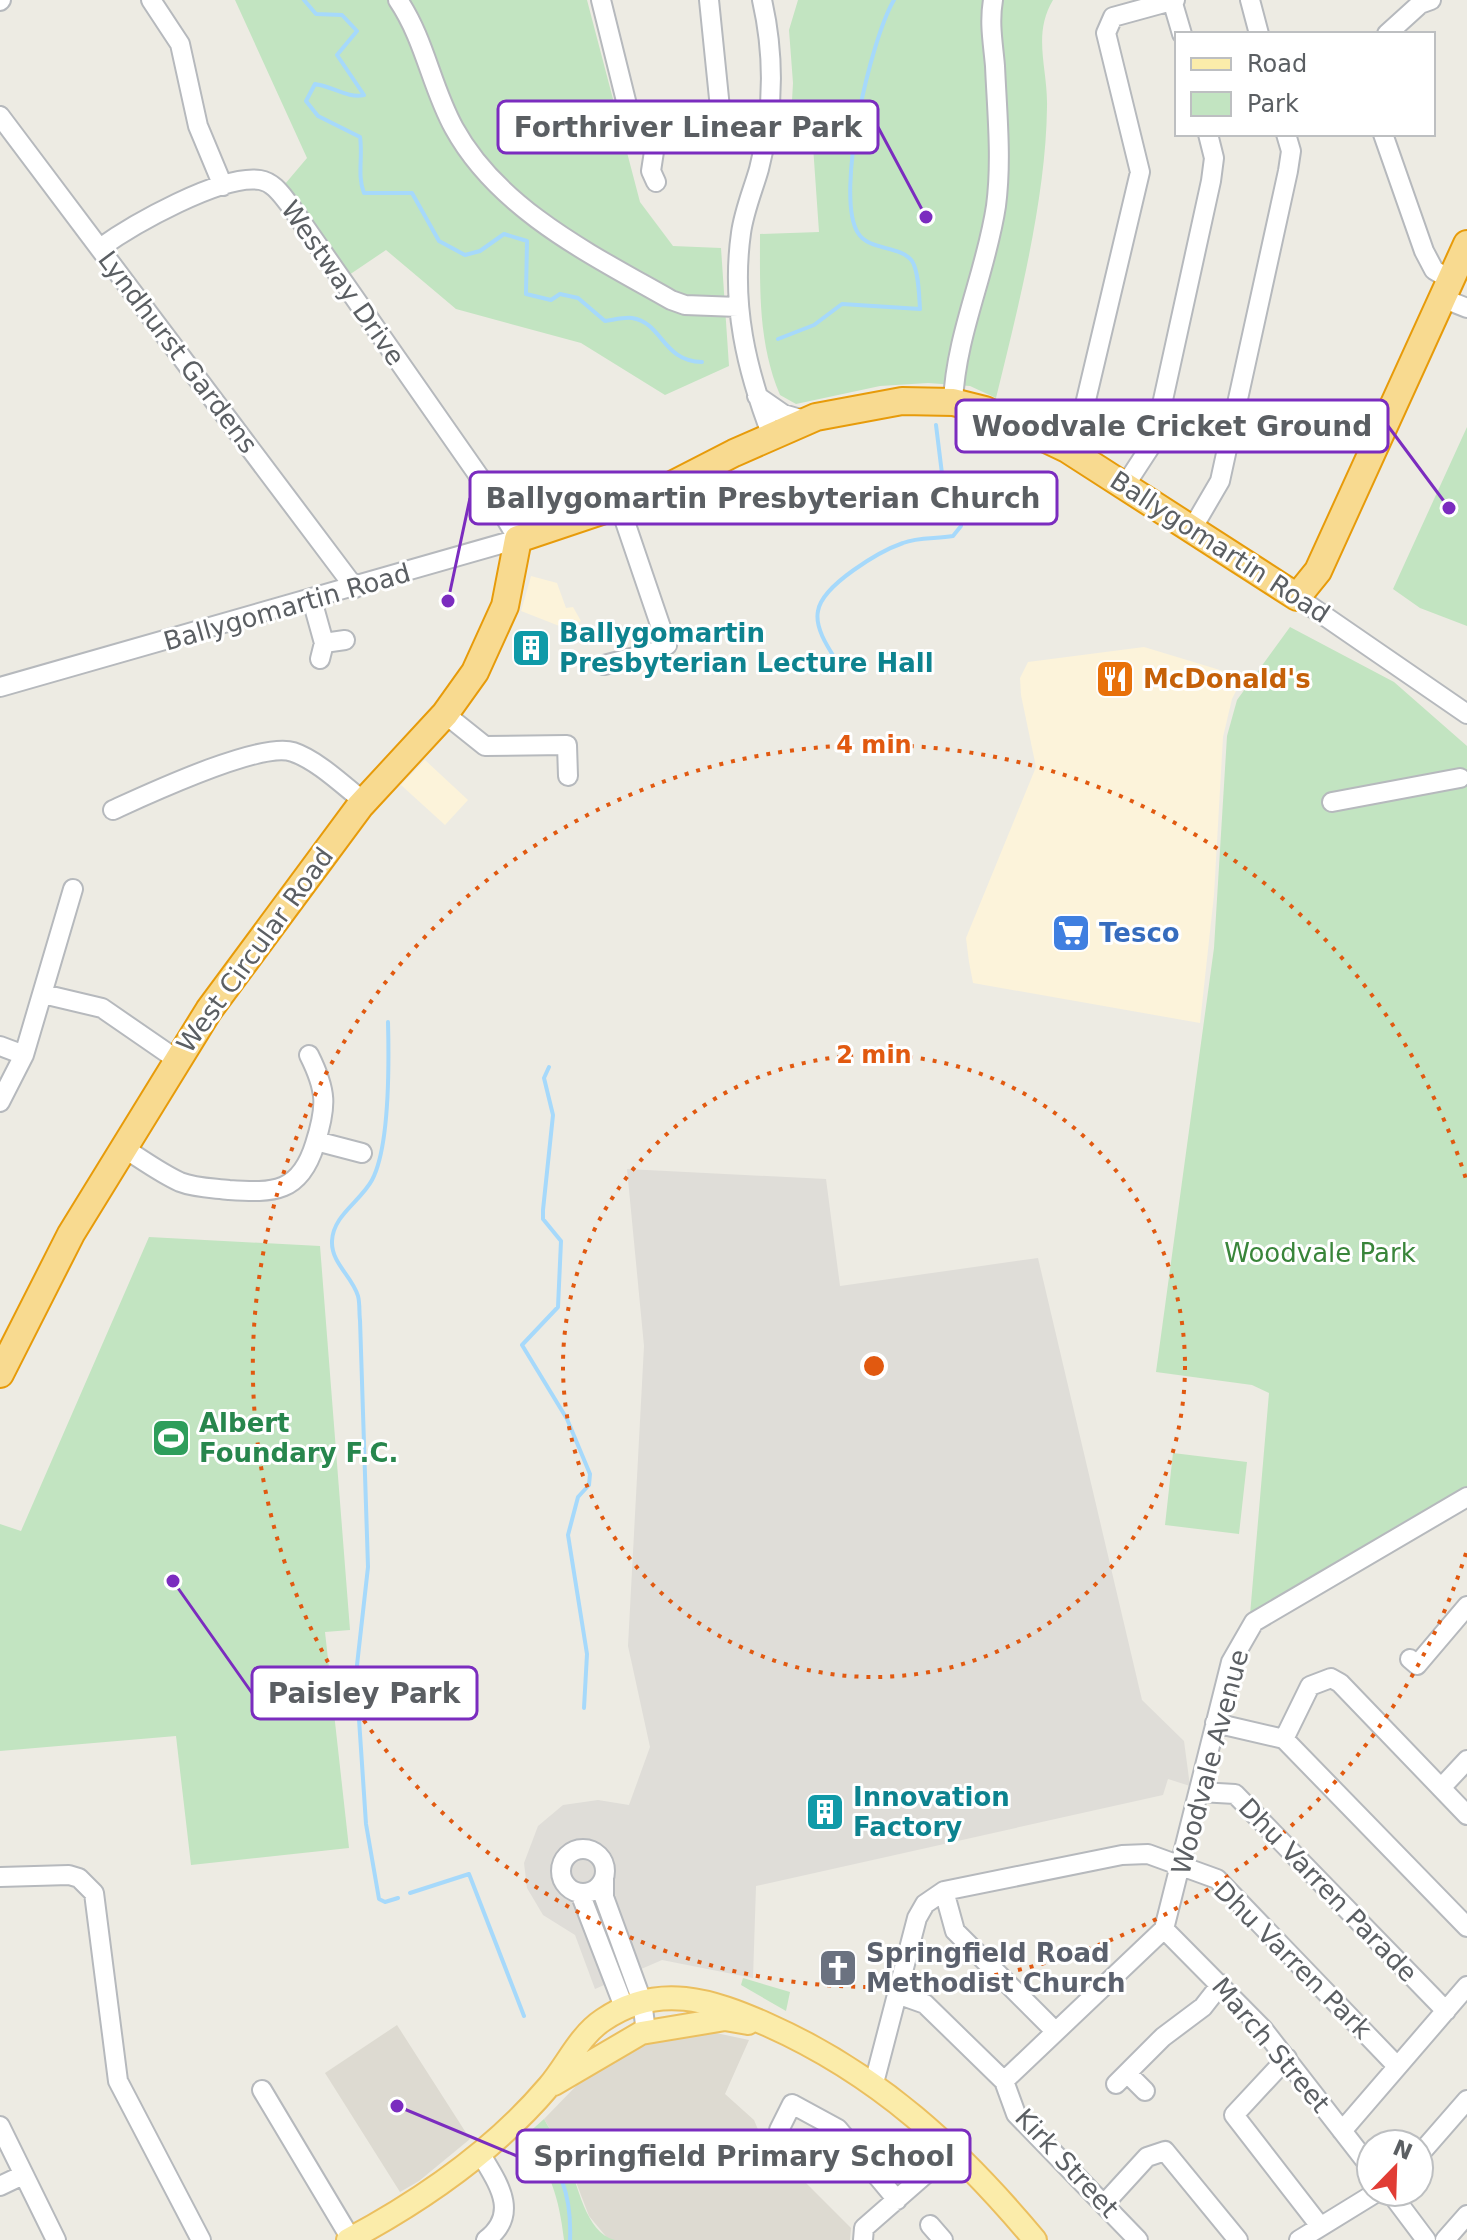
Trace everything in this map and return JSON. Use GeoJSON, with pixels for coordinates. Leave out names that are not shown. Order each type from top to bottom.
{"type":"FeatureCollection","features":[{"type":"Feature","properties":{"kind":"highway"},"geometry":{"type":"LineString","coordinates":[[1297,597],[1318,571],[1467,244]]}},
{"type":"Feature","properties":{"kind":"highway","name":"Ballygomartin Road"},"geometry":{"type":"LineString","coordinates":[[518,539],[658,492],[807,421],[902,401],[953,402],[985,410],[1067,449],[1126,484],[1297,597]]}},
{"type":"Feature","properties":{"kind":"highway","name":"West Circular Road"},"geometry":{"type":"LineString","coordinates":[[0,1374],[71,1234],[176,1059],[363,801],[445,714],[486,652],[509,591],[518,539]]}},
{"type":"Feature","properties":{"kind":"main road"},"geometry":{"type":"LineString","coordinates":[[549,2086],[628,2038],[639,2014],[664,1996],[725,2005],[846,2063],[874,2083],[952,2151],[1002,2200],[1035,2240]]}},
{"type":"Feature","properties":{"kind":"main road"},"geometry":{"type":"LineString","coordinates":[[349,2239],[417,2202],[480,2153],[549,2086],[599,2023],[639,2014],[725,2019],[772,2027]]}},
{"type":"Feature","properties":{"kind":"street"},"geometry":{"type":"LineString","coordinates":[[151,0],[180,44],[198,126],[223,186]]}},
{"type":"Feature","properties":{"kind":"street"},"geometry":{"type":"LineString","coordinates":[[398,0],[416,27],[455,129],[514,201],[671,300],[685,305],[738,307]]}},
{"type":"Feature","properties":{"kind":"street"},"geometry":{"type":"LineString","coordinates":[[601,0],[631,121],[638,131],[657,132],[712,126],[721,118],[709,0]]}},
{"type":"Feature","properties":{"kind":"street"},"geometry":{"type":"LineString","coordinates":[[762,0],[771,55],[771,104],[762,158],[741,229],[738,307],[748,365],[772,436]]}},
{"type":"Feature","properties":{"kind":"street"},"geometry":{"type":"LineString","coordinates":[[953,402],[958,346],[980,278],[996,205],[998,136],[990,28],[993,0]]}},
{"type":"Feature","properties":{"kind":"street"},"geometry":{"type":"LineString","coordinates":[[1067,449],[1082,417],[1140,172],[1106,33],[1113,17],[1173,0],[1181,32]]}},
{"type":"Feature","properties":{"kind":"street"},"geometry":{"type":"LineString","coordinates":[[1250,0],[1258,32]]}},
{"type":"Feature","properties":{"kind":"street"},"geometry":{"type":"LineString","coordinates":[[1389,32],[1420,4],[1431,0]]}},
{"type":"Feature","properties":{"kind":"street","name":"Lyndhurst Gardens"},"geometry":{"type":"LineString","coordinates":[[0,116],[355,588]]}},
{"type":"Feature","properties":{"kind":"street"},"geometry":{"type":"LineString","coordinates":[[656,182],[651,171],[657,132]]}},
{"type":"Feature","properties":{"kind":"street"},"geometry":{"type":"LineString","coordinates":[[1126,484],[1154,441],[1211,181],[1214,158],[1208,136]]}},
{"type":"Feature","properties":{"kind":"street"},"geometry":{"type":"LineString","coordinates":[[1192,529],[1220,481],[1288,171],[1291,151],[1287,136]]}},
{"type":"Feature","properties":{"kind":"street"},"geometry":{"type":"LineString","coordinates":[[1384,136],[1424,251],[1447,289],[1467,308]]}},
{"type":"Feature","properties":{"kind":"street","name":"Westway Drive"},"geometry":{"type":"LineString","coordinates":[[100,248],[196,193],[263,181],[283,196],[490,492],[518,539]]}},
{"type":"Feature","properties":{"kind":"street"},"geometry":{"type":"LineString","coordinates":[[757,396],[783,414],[807,421]]}},
{"type":"Feature","properties":{"kind":"street"},"geometry":{"type":"LineString","coordinates":[[604,665],[658,651],[667,645],[620,507]]}},
{"type":"Feature","properties":{"kind":"street","name":"Ballygomartin Road"},"geometry":{"type":"LineString","coordinates":[[0,687],[518,539]]}},
{"type":"Feature","properties":{"kind":"street"},"geometry":{"type":"LineString","coordinates":[[484,551],[498,562],[509,591]]}},
{"type":"Feature","properties":{"kind":"street","name":"Ballygomartin Road"},"geometry":{"type":"LineString","coordinates":[[1297,597],[1467,714]]}},
{"type":"Feature","properties":{"kind":"street"},"geometry":{"type":"LineString","coordinates":[[312,600],[322,651],[345,640]]}},
{"type":"Feature","properties":{"kind":"street"},"geometry":{"type":"LineString","coordinates":[[445,714],[485,746],[567,745],[568,776]]}},
{"type":"Feature","properties":{"kind":"street"},"geometry":{"type":"LineString","coordinates":[[113,810],[192,774],[278,751],[294,752],[363,801]]}},
{"type":"Feature","properties":{"kind":"street"},"geometry":{"type":"LineString","coordinates":[[1332,802],[1460,778]]}},
{"type":"Feature","properties":{"kind":"street"},"geometry":{"type":"LineString","coordinates":[[0,1102],[24,1055],[73,889]]}},
{"type":"Feature","properties":{"kind":"street"},"geometry":{"type":"LineString","coordinates":[[43,994],[102,1008],[176,1059]]}},
{"type":"Feature","properties":{"kind":"street"},"geometry":{"type":"LineString","coordinates":[[0,1046],[24,1055]]}},
{"type":"Feature","properties":{"kind":"street"},"geometry":{"type":"LineString","coordinates":[[122,1147],[180,1182],[263,1192],[293,1182],[304,1170],[316,1141],[325,1103],[322,1082],[309,1055]]}},
{"type":"Feature","properties":{"kind":"street"},"geometry":{"type":"LineString","coordinates":[[316,1141],[362,1153]]}},
{"type":"Feature","properties":{"kind":"street","name":"Woodvale Avenue"},"geometry":{"type":"LineString","coordinates":[[1164,1929],[1231,1662],[1254,1622],[1467,1497]]}},
{"type":"Feature","properties":{"kind":"street"},"geometry":{"type":"LineString","coordinates":[[1410,1659],[1417,1665],[1467,1606]]}},
{"type":"Feature","properties":{"kind":"street"},"geometry":{"type":"LineString","coordinates":[[1284,1739],[1310,1686],[1331,1678],[1340,1683],[1467,1815]]}},
{"type":"Feature","properties":{"kind":"street"},"geometry":{"type":"LineString","coordinates":[[1215,1723],[1284,1739],[1467,1927]]}},
{"type":"Feature","properties":{"kind":"street"},"geometry":{"type":"LineString","coordinates":[[1441,1788],[1467,1760]]}},
{"type":"Feature","properties":{"kind":"street","name":"Dhu Varren Parade"},"geometry":{"type":"LineString","coordinates":[[1200,1792],[1235,1794],[1446,2011]]}},
{"type":"Feature","properties":{"kind":"street"},"geometry":{"type":"LineString","coordinates":[[583,1849],[596,1853],[604,1865],[604,1897],[639,2014],[580,1893],[564,1881],[562,1865],[570,1854],[583,1849]]}},
{"type":"Feature","properties":{"kind":"street","name":"Dhu Varren Park"},"geometry":{"type":"LineString","coordinates":[[944,1891],[1122,1855],[1148,1854],[1182,1864],[1217,1879],[1396,2065]]}},
{"type":"Feature","properties":{"kind":"street"},"geometry":{"type":"LineString","coordinates":[[0,1877],[69,1875],[79,1878],[94,1893],[118,2081],[201,2240]]}},
{"type":"Feature","properties":{"kind":"street"},"geometry":{"type":"LineString","coordinates":[[580,1893],[594,1890],[604,1879]]}},
{"type":"Feature","properties":{"kind":"street"},"geometry":{"type":"LineString","coordinates":[[874,2083],[917,1918],[925,1904],[944,1891],[955,1931],[1054,2030]]}},
{"type":"Feature","properties":{"kind":"street"},"geometry":{"type":"LineString","coordinates":[[897,1994],[925,2004],[1004,2081],[1054,2030],[1164,1929]]}},
{"type":"Feature","properties":{"kind":"street","name":"March Street"},"geometry":{"type":"LineString","coordinates":[[1164,1929],[1221,1984],[1287,2058],[1355,2148]]}},
{"type":"Feature","properties":{"kind":"street"},"geometry":{"type":"LineString","coordinates":[[1145,2091],[1121,2079],[1163,2037],[1203,2007],[1221,1984]]}},
{"type":"Feature","properties":{"kind":"street"},"geometry":{"type":"LineString","coordinates":[[1342,2131],[1467,1986]]}},
{"type":"Feature","properties":{"kind":"street"},"geometry":{"type":"LineString","coordinates":[[1287,2058],[1234,2115],[1320,2226]]}},
{"type":"Feature","properties":{"kind":"street","name":"Kirk Street"},"geometry":{"type":"LineString","coordinates":[[1004,2081],[1016,2114],[1138,2240]]}},
{"type":"Feature","properties":{"kind":"street"},"geometry":{"type":"LineString","coordinates":[[262,2090],[349,2239]]}},
{"type":"Feature","properties":{"kind":"street"},"geometry":{"type":"LineString","coordinates":[[1435,2137],[1467,2100]]}},
{"type":"Feature","properties":{"kind":"street"},"geometry":{"type":"LineString","coordinates":[[779,2130],[792,2104],[827,2122],[838,2129],[897,2200]]}},
{"type":"Feature","properties":{"kind":"street"},"geometry":{"type":"LineString","coordinates":[[0,2126],[56,2240]]}},
{"type":"Feature","properties":{"kind":"street"},"geometry":{"type":"LineString","coordinates":[[863,2240],[864,2228],[952,2151]]}},
{"type":"Feature","properties":{"kind":"street"},"geometry":{"type":"LineString","coordinates":[[1105,2203],[1147,2157],[1165,2151],[1238,2240]]}},
{"type":"Feature","properties":{"kind":"street"},"geometry":{"type":"LineString","coordinates":[[480,2153],[505,2195],[506,2208],[498,2228],[486,2240]]}},
{"type":"Feature","properties":{"kind":"street"},"geometry":{"type":"LineString","coordinates":[[0,2186],[23,2175]]}},
{"type":"Feature","properties":{"kind":"street"},"geometry":{"type":"LineString","coordinates":[[1299,2240],[1355,2205]]}},
{"type":"Feature","properties":{"kind":"street"},"geometry":{"type":"LineString","coordinates":[[1402,2208],[1426,2240]]}},
{"type":"Feature","properties":{"kind":"street"},"geometry":{"type":"LineString","coordinates":[[1445,2240],[1467,2215]]}},
{"type":"Feature","properties":{"kind":"shaded area"},"geometry":{"type":"Polygon","coordinates":[[[531,576],[557,583],[566,608],[573,607],[581,621],[567,629],[521,611],[531,576]]]}},
{"type":"Feature","properties":{"kind":"shaded area"},"geometry":{"type":"Polygon","coordinates":[[[1144,647],[1243,677],[1232,699],[1223,737],[1214,895],[1200,1023],[973,983],[969,962],[966,938],[1036,767],[1021,695],[1020,678],[1028,662],[1144,647]]]}},
{"type":"Feature","properties":{"kind":"shaded area"},"geometry":{"type":"Polygon","coordinates":[[[425,760],[468,800],[445,825],[401,785],[425,760]]]}},
{"type":"Feature","properties":{"kind":"shaded area"},"geometry":{"type":"Polygon","coordinates":[[[627,1169],[826,1179],[840,1286],[1038,1258],[1142,1700],[1184,1741],[1190,1786],[1168,1779],[1163,1795],[756,1886],[753,1978],[662,1960],[595,1989],[575,1935],[543,1915],[527,1888],[524,1863],[538,1826],[563,1805],[598,1800],[629,1805],[650,1747],[628,1646],[644,1346],[627,1169]]]}},
{"type":"Feature","properties":{"kind":"shaded area"},"geometry":{"type":"Polygon","coordinates":[[[397,2025],[470,2139],[419,2181],[400,2192],[325,2073],[397,2025]]]}},
{"type":"Feature","properties":{"kind":"shaded area"},"geometry":{"type":"Polygon","coordinates":[[[702,2030],[749,2040],[725,2094],[754,2120],[762,2139],[851,2228],[850,2240],[609,2240],[589,2216],[566,2156],[544,2119],[578,2084],[611,2059],[664,2036],[702,2030]]]}},
{"type":"Feature","properties":{"kind":"green space"},"geometry":{"type":"Polygon","coordinates":[[[235,0],[587,0],[640,202],[673,246],[721,248],[729,366],[665,395],[581,343],[456,309],[386,250],[349,275],[285,184],[307,158],[235,0]]]}},
{"type":"Feature","properties":{"kind":"green space"},"geometry":{"type":"Polygon","coordinates":[[[798,0],[1053,0],[1043,26],[1042,39],[1047,107],[1042,179],[1029,253],[996,398],[970,386],[928,383],[880,386],[796,404],[780,395],[764,336],[760,234],[819,232],[813,146],[790,136],[793,83],[789,30],[798,0]]]}},
{"type":"Feature","properties":{"kind":"green space"},"geometry":{"type":"Polygon","coordinates":[[[1467,427],[1467,626],[1420,608],[1393,589],[1467,427]]]}},
{"type":"Feature","properties":{"kind":"green space","name":"Woodvale Park"},"geometry":{"type":"Polygon","coordinates":[[[1290,627],[1394,682],[1467,746],[1467,1486],[1250,1615],[1269,1393],[1252,1385],[1156,1372],[1214,948],[1227,736],[1237,700],[1290,627]]]}},
{"type":"Feature","properties":{"kind":"green space"},"geometry":{"type":"Polygon","coordinates":[[[149,1237],[320,1246],[350,1630],[325,1632],[349,1848],[191,1865],[176,1736],[0,1751],[0,1524],[21,1531],[149,1237]]]}},
{"type":"Feature","properties":{"kind":"green space"},"geometry":{"type":"Polygon","coordinates":[[[1173,1453],[1247,1462],[1239,1534],[1165,1525],[1173,1453]]]}},
{"type":"Feature","properties":{"kind":"green space"},"geometry":{"type":"Polygon","coordinates":[[[743,1978],[790,1992],[786,2011],[741,1985],[743,1978]]]}},
{"type":"Feature","properties":{"kind":"green space"},"geometry":{"type":"Polygon","coordinates":[[[544,2119],[567,2159],[590,2218],[596,2228],[615,2240],[564,2240],[552,2185],[526,2135],[544,2119]]]}},
{"type":"Feature","properties":{"kind":"waterway"},"geometry":{"type":"LineString","coordinates":[[304,0],[316,14],[342,15],[357,31],[337,55],[364,95],[352,95],[315,84],[306,101],[318,116],[360,137],[364,193],[412,193],[439,241],[465,255],[480,251],[504,234],[527,241],[526,294],[551,300],[560,294],[578,298],[605,321],[629,318],[642,321],[670,349],[689,360],[702,362]]}},
{"type":"Feature","properties":{"kind":"waterway"},"geometry":{"type":"LineString","coordinates":[[778,339],[814,325],[842,304],[920,309],[912,261],[900,252],[863,239],[852,214],[850,186],[858,116],[875,47],[894,0]]}},
{"type":"Feature","properties":{"kind":"waterway"},"geometry":{"type":"LineString","coordinates":[[841,668],[825,641],[817,618],[822,601],[830,591],[853,570],[893,547],[915,540],[953,536],[961,526],[962,510],[944,490],[936,425]]}},
{"type":"Feature","properties":{"kind":"waterway"},"geometry":{"type":"LineString","coordinates":[[388,1022],[387,1103],[378,1165],[367,1188],[337,1223],[332,1241],[335,1256],[355,1289],[359,1305],[368,1567],[356,1674],[366,1824],[379,1899],[385,1902],[398,1898]]}},
{"type":"Feature","properties":{"kind":"waterway"},"geometry":{"type":"LineString","coordinates":[[549,1067],[544,1078],[553,1115],[543,1219],[561,1241],[558,1307],[522,1345],[567,1419],[590,1474],[589,1485],[578,1497],[568,1535],[587,1654],[584,1708]]}},
{"type":"Feature","properties":{"kind":"waterway"},"geometry":{"type":"LineString","coordinates":[[410,1893],[469,1874],[524,2016]]}},
{"type":"Feature","properties":{"kind":"waterway"},"geometry":{"type":"LineString","coordinates":[[532,2131],[562,2182],[569,2208],[570,2240]]}},
{"type":"Feature","properties":{"kind":"place","name":"Forthriver Linear Park"},"geometry":{"type":"Point","coordinates":[926,217]}},
{"type":"Feature","properties":{"kind":"place","name":"Woodvale Cricket Ground"},"geometry":{"type":"Point","coordinates":[1449,508]}},
{"type":"Feature","properties":{"kind":"place","name":"Ballygomartin Presbyterian Church"},"geometry":{"type":"Point","coordinates":[448,601]}},
{"type":"Feature","properties":{"kind":"place","name":"Ballygomartin Presbyterian Lecture Hall"},"geometry":{"type":"Point","coordinates":[531,648]}},
{"type":"Feature","properties":{"kind":"place","name":"McDonald's"},"geometry":{"type":"Point","coordinates":[1115,679]}},
{"type":"Feature","properties":{"kind":"place","name":"Tesco"},"geometry":{"type":"Point","coordinates":[1071,933]}},
{"type":"Feature","properties":{"kind":"place","name":"Albert Foundary F.C."},"geometry":{"type":"Point","coordinates":[171,1438]}},
{"type":"Feature","properties":{"kind":"place","name":"Paisley Park"},"geometry":{"type":"Point","coordinates":[173,1581]}},
{"type":"Feature","properties":{"kind":"place","name":"Innovation Factory"},"geometry":{"type":"Point","coordinates":[825,1812]}},
{"type":"Feature","properties":{"kind":"place","name":"Springfield Road Methodist Church"},"geometry":{"type":"Point","coordinates":[838,1968]}},
{"type":"Feature","properties":{"kind":"place","name":"Springfield Primary School"},"geometry":{"type":"Point","coordinates":[397,2106]}}]}
